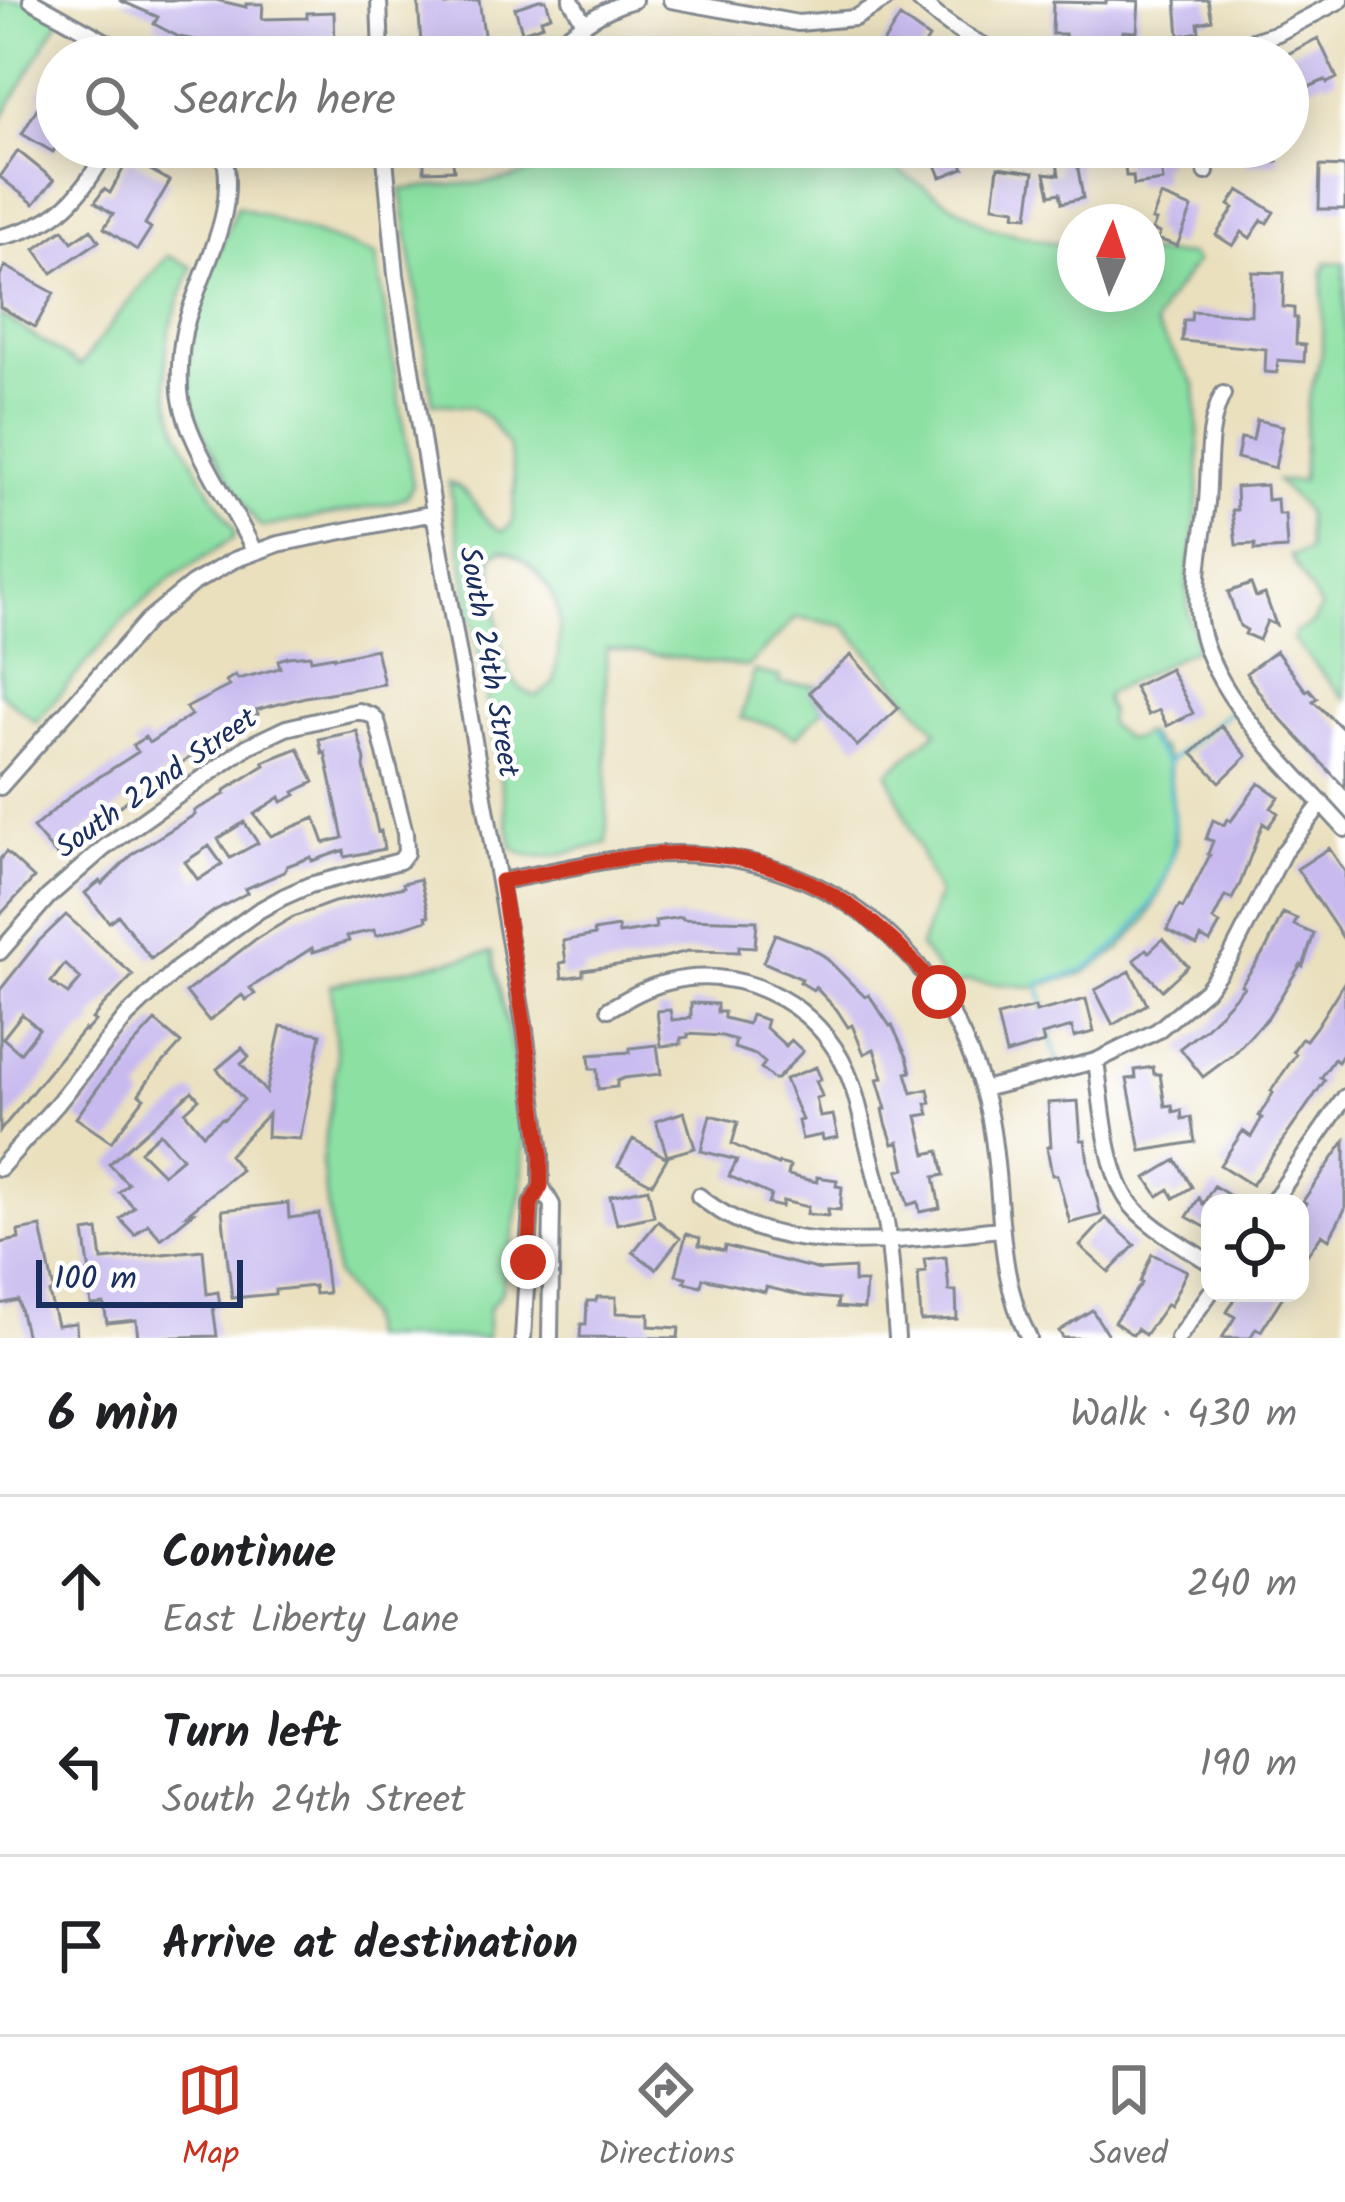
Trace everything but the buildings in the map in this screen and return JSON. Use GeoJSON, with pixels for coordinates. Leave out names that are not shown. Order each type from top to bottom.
{"type":"FeatureCollection","features":[{"type":"Feature","properties":{"kind":"street"},"geometry":{"type":"LineString","coordinates":[[32,0],[96,36]]}},
{"type":"Feature","properties":{"kind":"street"},"geometry":{"type":"LineString","coordinates":[[379,0],[380,36]]}},
{"type":"Feature","properties":{"kind":"street"},"geometry":{"type":"LineString","coordinates":[[572,0],[584,23]]}},
{"type":"Feature","properties":{"kind":"street"},"geometry":{"type":"LineString","coordinates":[[566,36],[614,5],[634,0]]}},
{"type":"Feature","properties":{"kind":"street"},"geometry":{"type":"LineString","coordinates":[[671,0],[798,23],[855,18],[885,0]]}},
{"type":"Feature","properties":{"kind":"street"},"geometry":{"type":"LineString","coordinates":[[919,0],[968,36]]}},
{"type":"Feature","properties":{"kind":"street"},"geometry":{"type":"LineString","coordinates":[[1268,36],[1341,0]]}},
{"type":"Feature","properties":{"kind":"street"},"geometry":{"type":"LineString","coordinates":[[0,237],[34,229],[67,207],[97,168]]}},
{"type":"Feature","properties":{"kind":"street"},"geometry":{"type":"LineString","coordinates":[[229,168],[228,203],[181,346],[181,397],[206,460],[254,551]]}},
{"type":"Feature","properties":{"kind":"street","name":"South 24th Street"},"geometry":{"type":"LineString","coordinates":[[386,168],[396,274],[434,513],[534,1092],[541,1186],[552,1205],[550,1338]]}},
{"type":"Feature","properties":{"kind":"street"},"geometry":{"type":"LineString","coordinates":[[1205,168],[1206,172]]}},
{"type":"Feature","properties":{"kind":"street"},"geometry":{"type":"LineString","coordinates":[[1223,394],[1213,412],[1197,572],[1198,618],[1208,655],[1224,688],[1345,829]]}},
{"type":"Feature","properties":{"kind":"street"},"geometry":{"type":"LineString","coordinates":[[0,788],[160,609],[192,584],[254,551],[434,513]]}},
{"type":"Feature","properties":{"kind":"street","name":"South 22nd Street"},"geometry":{"type":"LineString","coordinates":[[0,952],[48,898],[104,848],[248,746],[286,728],[359,711],[373,716],[381,728],[405,833],[406,853],[400,861],[310,885],[270,903],[177,969],[127,1016],[0,1168]]}},
{"type":"Feature","properties":{"kind":"street"},"geometry":{"type":"LineString","coordinates":[[982,1089],[1096,1060],[1157,1031],[1206,990],[1232,956],[1283,853],[1322,803]]}},
{"type":"Feature","properties":{"kind":"street"},"geometry":{"type":"LineString","coordinates":[[501,881],[634,857],[677,854],[734,859],[795,876],[854,907],[898,943],[954,1016],[976,1066],[990,1121],[1000,1229],[1014,1300],[1029,1338]]}},
{"type":"Feature","properties":{"kind":"street"},"geometry":{"type":"LineString","coordinates":[[609,1009],[666,982],[720,978],[770,992],[809,1019],[832,1045],[851,1079],[888,1240],[898,1338]]}},
{"type":"Feature","properties":{"kind":"street"},"geometry":{"type":"LineString","coordinates":[[1096,1060],[1114,1167],[1127,1199],[1142,1216],[1201,1257]]}},
{"type":"Feature","properties":{"kind":"street"},"geometry":{"type":"LineString","coordinates":[[1278,1194],[1345,1097]]}},
{"type":"Feature","properties":{"kind":"street","name":"South 24th Street"},"geometry":{"type":"LineString","coordinates":[[523,1338],[531,1204],[541,1186]]}},
{"type":"Feature","properties":{"kind":"street"},"geometry":{"type":"LineString","coordinates":[[699,1196],[728,1218],[822,1241],[1000,1229]]}},
{"type":"Feature","properties":{"kind":"street"},"geometry":{"type":"LineString","coordinates":[[1178,1338],[1204,1302]]}},
{"type":"Feature","properties":{"kind":"green space"},"geometry":{"type":"Polygon","coordinates":[[[0,0],[31,0],[62,15],[50,36],[36,36],[36,60],[0,122],[0,0]]]}},
{"type":"Feature","properties":{"kind":"green space"},"geometry":{"type":"Polygon","coordinates":[[[542,168],[894,168],[990,228],[1057,244],[1057,312],[1161,312],[1155,325],[1195,385],[1198,500],[1187,585],[1196,648],[1106,694],[1112,727],[1125,738],[1146,732],[1162,748],[1169,763],[1177,841],[1164,884],[1146,920],[1119,950],[1082,974],[1034,987],[966,981],[950,988],[920,947],[938,895],[888,773],[937,731],[845,626],[797,617],[747,667],[606,648],[607,843],[544,856],[520,853],[512,847],[449,482],[503,531],[512,524],[515,484],[509,447],[489,419],[471,407],[433,403],[401,190],[486,183],[542,168]],[[502,550],[492,555],[509,672],[524,691],[538,696],[554,683],[559,640],[556,604],[546,583],[511,553],[502,550]]]}},
{"type":"Feature","properties":{"kind":"green space"},"geometry":{"type":"Polygon","coordinates":[[[237,206],[376,255],[413,485],[406,497],[265,527],[251,515],[214,452],[196,415],[188,362],[198,309],[237,206]]]}},
{"type":"Feature","properties":{"kind":"green space"},"geometry":{"type":"Polygon","coordinates":[[[1165,254],[1191,255],[1196,262],[1165,304],[1165,254]]]}},
{"type":"Feature","properties":{"kind":"green space"},"geometry":{"type":"Polygon","coordinates":[[[168,256],[192,267],[168,339],[168,392],[183,439],[234,530],[234,538],[171,578],[127,616],[36,722],[0,693],[0,314],[80,366],[168,256]]]}},
{"type":"Feature","properties":{"kind":"green space"},"geometry":{"type":"Polygon","coordinates":[[[1326,262],[1345,263],[1345,699],[1293,640],[1294,633],[1312,624],[1321,608],[1290,556],[1308,551],[1306,511],[1277,481],[1302,481],[1307,405],[1322,353],[1326,262]]]}},
{"type":"Feature","properties":{"kind":"green space"},"geometry":{"type":"Polygon","coordinates":[[[754,671],[780,677],[779,684],[817,685],[810,693],[824,709],[796,737],[741,718],[754,671]]]}},
{"type":"Feature","properties":{"kind":"green space"},"geometry":{"type":"Polygon","coordinates":[[[492,952],[524,1132],[522,1189],[501,1293],[489,1308],[487,1338],[368,1338],[366,1317],[336,1275],[322,1162],[337,1060],[331,985],[492,952]]]}},
{"type":"Feature","properties":{"kind":"waterway"},"geometry":{"type":"LineString","coordinates":[[1045,1011],[1039,984],[1099,960],[1130,931],[1156,895],[1172,856],[1174,837],[1167,763],[1234,708]]}},
{"type":"Feature","properties":{"kind":"waterway"},"geometry":{"type":"LineString","coordinates":[[1146,738],[1166,762]]}},
{"type":"Feature","properties":{"kind":"waterway"},"geometry":{"type":"LineString","coordinates":[[1049,1028],[1059,1069]]}},
{"type":"Feature","properties":{"kind":"route"},"geometry":{"type":"LineString","coordinates":[[528,1262],[531,1204],[541,1186],[541,1153],[501,881],[657,855],[746,861],[795,876],[854,907],[898,943],[939,992]]}}]}
